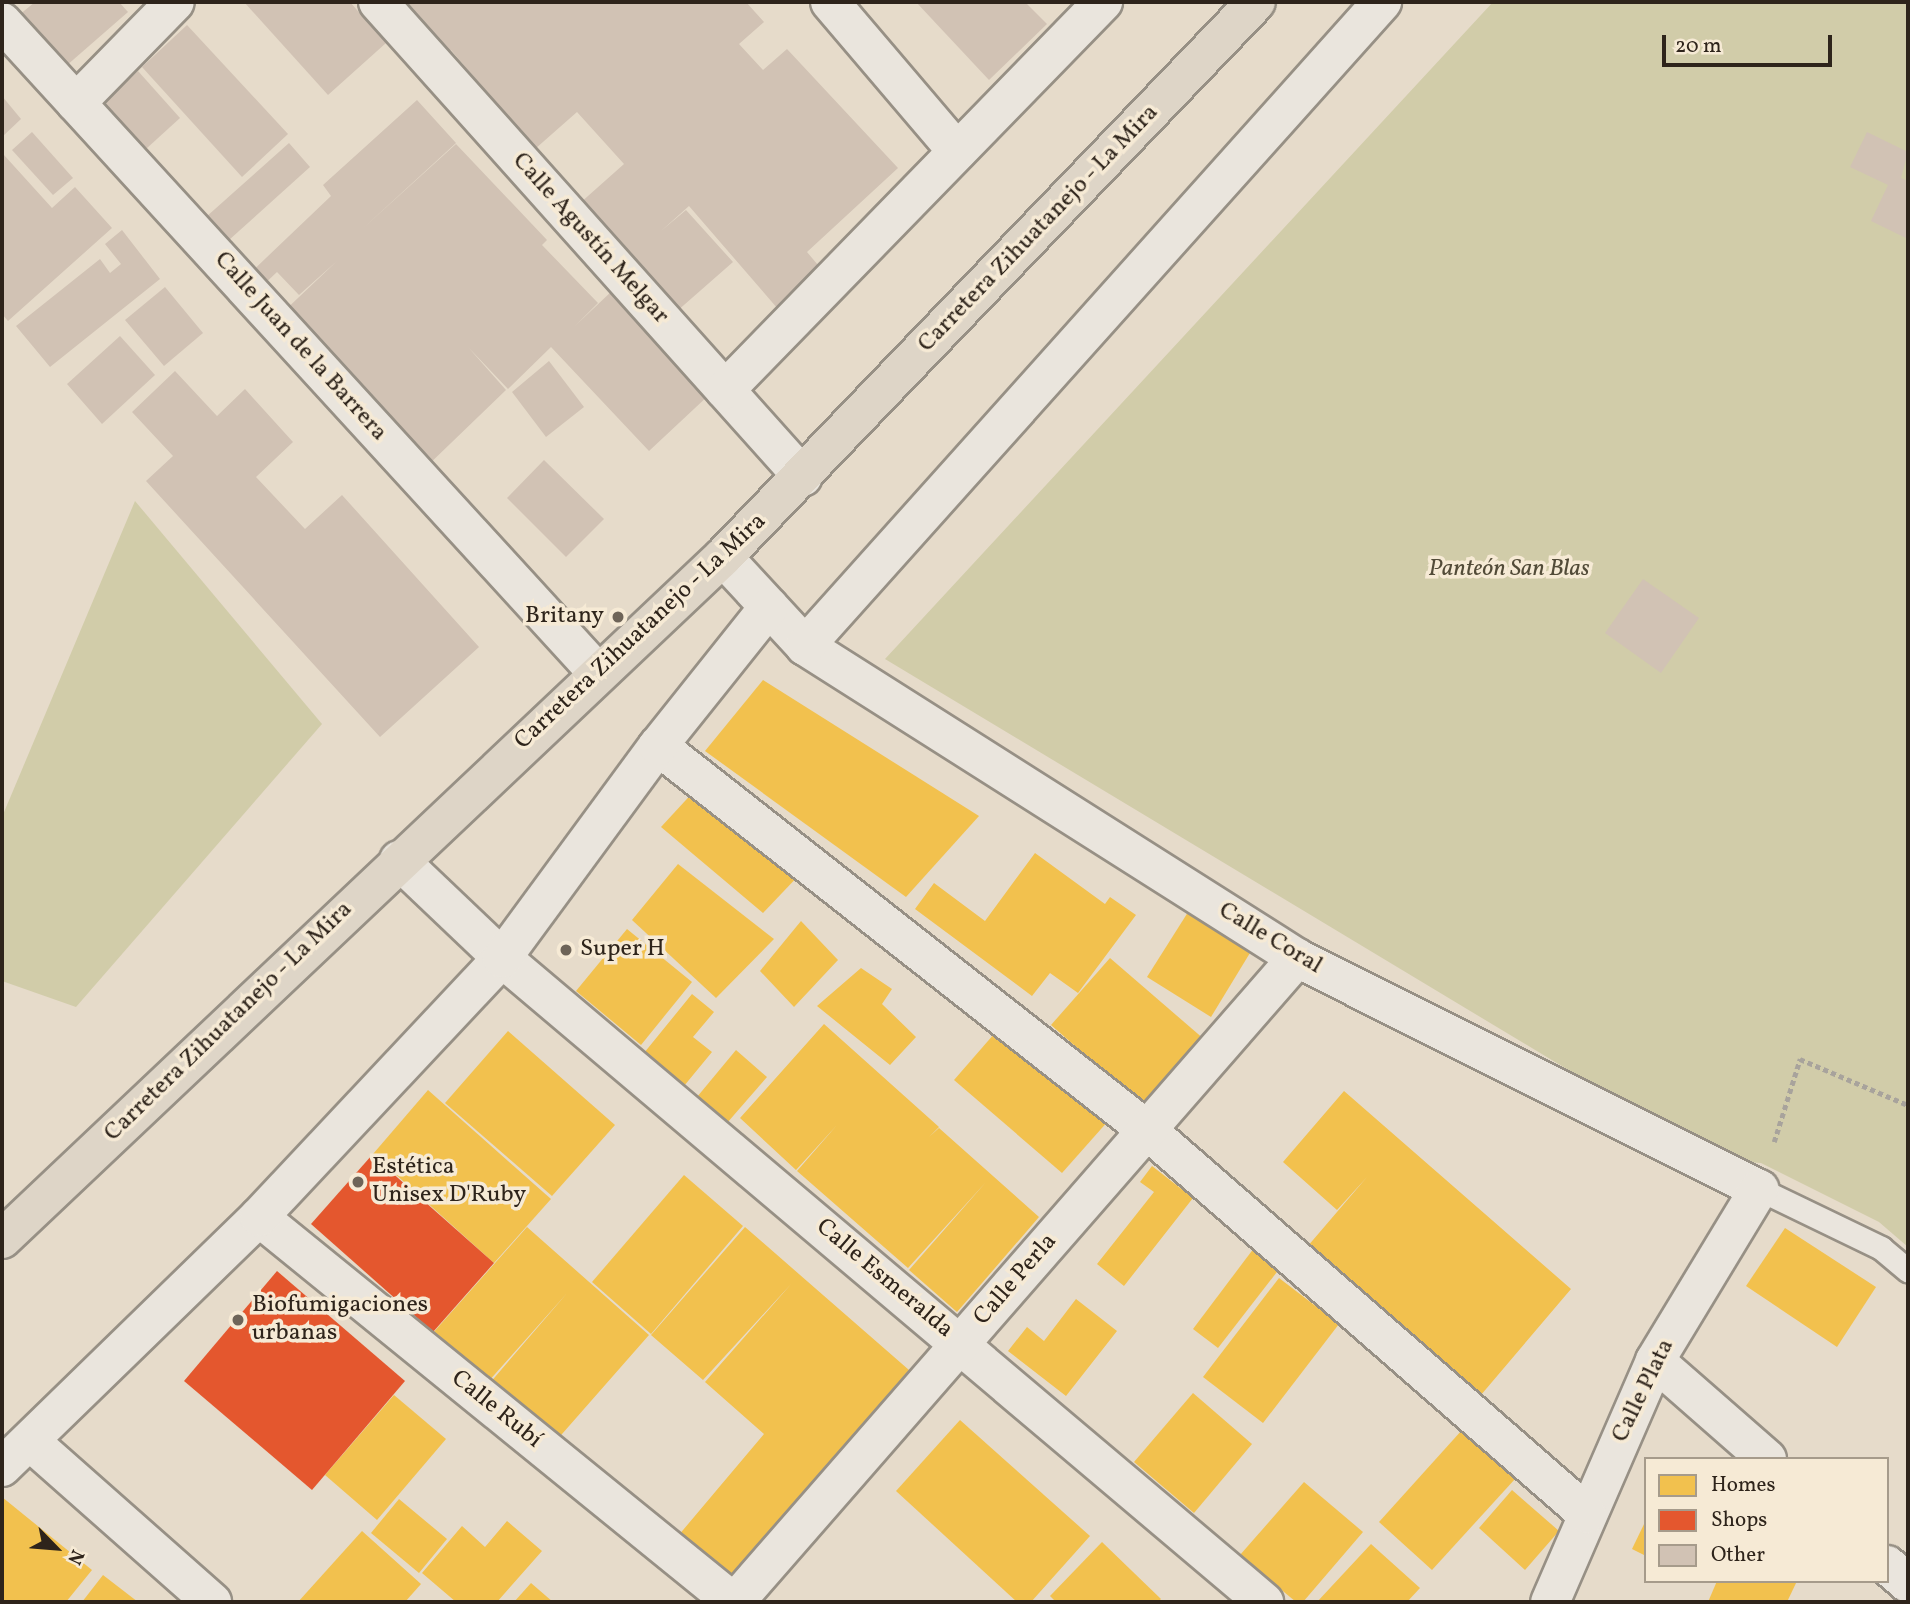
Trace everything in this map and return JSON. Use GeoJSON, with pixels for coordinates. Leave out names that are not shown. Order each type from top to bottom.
{"type":"FeatureCollection","features":[{"type":"Feature","properties":{"kind":"highway","name":"Carretera Zihuatanejo - La Mira"},"geometry":{"type":"LineString","coordinates":[[2,1239],[399,860],[723,557],[803,477],[1256,2]]}},
{"type":"Feature","properties":{"kind":"street"},"geometry":{"type":"LineString","coordinates":[[76,103],[175,2]]}},
{"type":"Feature","properties":{"kind":"street","name":"Calle Agustín Melgar"},"geometry":{"type":"LineString","coordinates":[[377,2],[803,477]]}},
{"type":"Feature","properties":{"kind":"street"},"geometry":{"type":"LineString","coordinates":[[830,2],[957,151]]}},
{"type":"Feature","properties":{"kind":"street"},"geometry":{"type":"LineString","coordinates":[[725,390],[1103,2]]}},
{"type":"Feature","properties":{"kind":"street"},"geometry":{"type":"LineString","coordinates":[[805,646],[1382,2]]}},
{"type":"Feature","properties":{"kind":"street","name":"Calle Juan de la Barrera"},"geometry":{"type":"LineString","coordinates":[[2,22],[598,673]]}},
{"type":"Feature","properties":{"kind":"street","name":"Calle Coral"},"geometry":{"type":"LineString","coordinates":[[723,557],[805,646],[1297,958],[1759,1189]]}},
{"type":"Feature","properties":{"kind":"street"},"geometry":{"type":"LineString","coordinates":[[2,1467],[31,1442],[259,1217],[502,958],[658,746],[768,607]]}},
{"type":"Feature","properties":{"kind":"street"},"geometry":{"type":"LineString","coordinates":[[658,746],[1147,1130],[1587,1514]]}},
{"type":"Feature","properties":{"kind":"street","name":"Calle Esmeralda"},"geometry":{"type":"LineString","coordinates":[[399,860],[502,958],[961,1343],[1264,1602]]}},
{"type":"Feature","properties":{"kind":"street","name":"Calle Perla"},"geometry":{"type":"LineString","coordinates":[[734,1602],[1297,958]]}},
{"type":"Feature","properties":{"kind":"street","name":"Calle Plata"},"geometry":{"type":"LineString","coordinates":[[1550,1602],[1655,1361],[1759,1189]]}},
{"type":"Feature","properties":{"kind":"street","name":"Calle Rubí"},"geometry":{"type":"LineString","coordinates":[[259,1217],[734,1602]]}},
{"type":"Feature","properties":{"kind":"street"},"geometry":{"type":"LineString","coordinates":[[1655,1361],[1764,1457]]}},
{"type":"Feature","properties":{"kind":"street"},"geometry":{"type":"LineString","coordinates":[[31,1442],[212,1602]]}},
{"type":"Feature","properties":{"kind":"street"},"geometry":{"type":"LineString","coordinates":[[1889,1567],[1908,1583]]}},
{"type":"Feature","properties":{"kind":"lane"},"geometry":{"type":"LineString","coordinates":[[1759,1189],[1881,1248],[1908,1271]]}},
{"type":"Feature","properties":{"kind":"path"},"geometry":{"type":"LineString","coordinates":[[1759,1189],[1800,1059],[1908,1105]]}},
{"type":"Feature","properties":{"kind":"green space","name":"Panteón San Blas"},"geometry":{"type":"Polygon","coordinates":[[[1493,2],[1908,2],[1908,1247],[1879,1222],[1761,1163],[1718,1160],[885,659],[1493,2]]]}},
{"type":"Feature","properties":{"kind":"green space"},"geometry":{"type":"Polygon","coordinates":[[[135,501],[322,724],[76,1007],[2,981],[2,817],[135,501]]]}},
{"type":"Feature","properties":{"kind":"building: Homes"},"geometry":{"type":"Polygon","coordinates":[[[763,680],[979,816],[906,897],[705,751],[763,680]]]}},
{"type":"Feature","properties":{"kind":"building: Homes"},"geometry":{"type":"Polygon","coordinates":[[[697,788],[802,872],[763,913],[661,827],[697,788]]]}},
{"type":"Feature","properties":{"kind":"building: Homes"},"geometry":{"type":"Polygon","coordinates":[[[1035,853],[1105,904],[1110,897],[1136,915],[1078,993],[1050,973],[1032,996],[915,909],[934,883],[985,921],[1035,853]]]}},
{"type":"Feature","properties":{"kind":"building: Homes"},"geometry":{"type":"Polygon","coordinates":[[[678,864],[774,939],[716,998],[632,920],[678,864]]]}},
{"type":"Feature","properties":{"kind":"building: Homes"},"geometry":{"type":"Polygon","coordinates":[[[1190,909],[1253,948],[1211,1017],[1147,977],[1190,909]]]}},
{"type":"Feature","properties":{"kind":"building: Homes"},"geometry":{"type":"Polygon","coordinates":[[[801,921],[838,960],[794,1007],[760,971],[801,921]]]}},
{"type":"Feature","properties":{"kind":"building: Homes"},"geometry":{"type":"Polygon","coordinates":[[[627,929],[692,982],[641,1045],[576,991],[627,929]]]}},
{"type":"Feature","properties":{"kind":"building: Homes"},"geometry":{"type":"Polygon","coordinates":[[[1110,958],[1205,1040],[1146,1108],[1051,1025],[1110,958]]]}},
{"type":"Feature","properties":{"kind":"building: Homes"},"geometry":{"type":"Polygon","coordinates":[[[861,968],[892,989],[882,1004],[916,1037],[890,1065],[817,1006],[861,968]]]}},
{"type":"Feature","properties":{"kind":"building: Homes"},"geometry":{"type":"Polygon","coordinates":[[[692,994],[714,1012],[693,1037],[712,1052],[684,1086],[644,1053],[692,994]]]}},
{"type":"Feature","properties":{"kind":"building: Homes"},"geometry":{"type":"Polygon","coordinates":[[[824,1024],[939,1127],[929,1137],[939,1128],[1039,1217],[957,1312],[909,1270],[986,1182],[908,1268],[797,1171],[837,1125],[796,1170],[740,1118],[824,1024]]]}},
{"type":"Feature","properties":{"kind":"building: Homes"},"geometry":{"type":"Polygon","coordinates":[[[1001,1026],[1109,1120],[1062,1173],[954,1080],[1001,1026]]]}},
{"type":"Feature","properties":{"kind":"building: Homes"},"geometry":{"type":"Polygon","coordinates":[[[508,1031],[615,1125],[552,1196],[445,1103],[508,1031]]]}},
{"type":"Feature","properties":{"kind":"building: Homes"},"geometry":{"type":"Polygon","coordinates":[[[736,1050],[767,1077],[727,1123],[697,1097],[736,1050]]]}},
{"type":"Feature","properties":{"kind":"building: Homes"},"geometry":{"type":"Polygon","coordinates":[[[428,1090],[551,1199],[494,1263],[373,1154],[428,1090]]]}},
{"type":"Feature","properties":{"kind":"building: Homes"},"geometry":{"type":"Polygon","coordinates":[[[1344,1091],[1571,1289],[1475,1402],[1301,1254],[1367,1177],[1337,1210],[1283,1162],[1344,1091]]]}},
{"type":"Feature","properties":{"kind":"building: Homes"},"geometry":{"type":"Polygon","coordinates":[[[1152,1166],[1193,1198],[1124,1286],[1097,1264],[1154,1192],[1140,1182],[1152,1166]]]}},
{"type":"Feature","properties":{"kind":"building: Homes"},"geometry":{"type":"Polygon","coordinates":[[[684,1175],[743,1226],[651,1334],[592,1282],[684,1175]]]}},
{"type":"Feature","properties":{"kind":"building: Homes"},"geometry":{"type":"Polygon","coordinates":[[[527,1227],[649,1335],[555,1442],[489,1384],[568,1292],[487,1383],[432,1334],[527,1227]]]}},
{"type":"Feature","properties":{"kind":"building: Homes"},"geometry":{"type":"Polygon","coordinates":[[[745,1227],[909,1370],[730,1580],[678,1536],[764,1434],[705,1382],[792,1283],[703,1380],[651,1335],[745,1227]]]}},
{"type":"Feature","properties":{"kind":"building: Homes"},"geometry":{"type":"Polygon","coordinates":[[[1785,1228],[1876,1287],[1837,1347],[1746,1286],[1785,1228]]]}},
{"type":"Feature","properties":{"kind":"building: Homes"},"geometry":{"type":"Polygon","coordinates":[[[1254,1248],[1280,1268],[1218,1348],[1193,1329],[1254,1248]]]}},
{"type":"Feature","properties":{"kind":"building: Homes"},"geometry":{"type":"Polygon","coordinates":[[[1279,1278],[1339,1324],[1263,1423],[1203,1377],[1279,1278]]]}},
{"type":"Feature","properties":{"kind":"building: Homes"},"geometry":{"type":"Polygon","coordinates":[[[1076,1299],[1117,1331],[1066,1396],[1008,1351],[1027,1327],[1044,1341],[1076,1299]]]}},
{"type":"Feature","properties":{"kind":"building: Homes"},"geometry":{"type":"Polygon","coordinates":[[[1193,1393],[1252,1444],[1194,1513],[1134,1462],[1193,1393]]]}},
{"type":"Feature","properties":{"kind":"building: Homes"},"geometry":{"type":"Polygon","coordinates":[[[394,1395],[446,1439],[377,1520],[325,1475],[394,1395]]]}},
{"type":"Feature","properties":{"kind":"building: Homes"},"geometry":{"type":"Polygon","coordinates":[[[960,1420],[1090,1536],[1031,1602],[1017,1602],[896,1491],[960,1420]]]}},
{"type":"Feature","properties":{"kind":"building: Homes"},"geometry":{"type":"Polygon","coordinates":[[[1462,1430],[1515,1479],[1432,1570],[1379,1522],[1462,1430]]]}},
{"type":"Feature","properties":{"kind":"building: Homes"},"geometry":{"type":"Polygon","coordinates":[[[1304,1482],[1363,1532],[1303,1602],[1296,1602],[1240,1555],[1304,1482]]]}},
{"type":"Feature","properties":{"kind":"building: Homes"},"geometry":{"type":"Polygon","coordinates":[[[1512,1490],[1559,1531],[1525,1570],[1479,1528],[1512,1490]]]}},
{"type":"Feature","properties":{"kind":"building: Homes"},"geometry":{"type":"Polygon","coordinates":[[[2,1497],[92,1570],[66,1602],[2,1602],[2,1497]]]}},
{"type":"Feature","properties":{"kind":"building: Homes"},"geometry":{"type":"Polygon","coordinates":[[[399,1499],[447,1539],[419,1573],[371,1533],[399,1499]]]}},
{"type":"Feature","properties":{"kind":"building: Homes"},"geometry":{"type":"Polygon","coordinates":[[[507,1521],[542,1551],[497,1602],[456,1602],[422,1573],[462,1526],[485,1547],[507,1521]]]}},
{"type":"Feature","properties":{"kind":"building: Homes"},"geometry":{"type":"Polygon","coordinates":[[[1644,1524],[1644,1555],[1632,1549],[1644,1524]]]}},
{"type":"Feature","properties":{"kind":"building: Homes"},"geometry":{"type":"Polygon","coordinates":[[[362,1531],[421,1584],[405,1602],[298,1602],[362,1531]]]}},
{"type":"Feature","properties":{"kind":"building: Homes"},"geometry":{"type":"Polygon","coordinates":[[[1102,1542],[1161,1599],[1158,1602],[1056,1602],[1050,1596],[1102,1542]]]}},
{"type":"Feature","properties":{"kind":"building: Homes"},"geometry":{"type":"Polygon","coordinates":[[[1371,1544],[1420,1588],[1407,1602],[1317,1602],[1371,1544]]]}},
{"type":"Feature","properties":{"kind":"building: Homes"},"geometry":{"type":"Polygon","coordinates":[[[103,1575],[138,1602],[82,1602],[103,1575]]]}},
{"type":"Feature","properties":{"kind":"building: Homes"},"geometry":{"type":"Polygon","coordinates":[[[531,1583],[553,1602],[514,1602],[531,1583]]]}},
{"type":"Feature","properties":{"kind":"building: Homes"},"geometry":{"type":"Polygon","coordinates":[[[1716,1583],[1796,1583],[1787,1602],[1708,1602],[1716,1583]]]}},
{"type":"Feature","properties":{"kind":"building: Shops"},"geometry":{"type":"Polygon","coordinates":[[[372,1155],[494,1263],[433,1332],[311,1224],[372,1155]]]}},
{"type":"Feature","properties":{"kind":"building: Shops"},"geometry":{"type":"Polygon","coordinates":[[[277,1271],[405,1381],[312,1490],[184,1381],[277,1271]]]}},
{"type":"Feature","properties":{"kind":"building: Other"},"geometry":{"type":"Polygon","coordinates":[[[35,2],[119,2],[128,12],[58,73],[13,20],[35,2]]]}},
{"type":"Feature","properties":{"kind":"building: Other"},"geometry":{"type":"Polygon","coordinates":[[[244,2],[350,2],[386,43],[328,95],[244,2]]]}},
{"type":"Feature","properties":{"kind":"building: Other"},"geometry":{"type":"Polygon","coordinates":[[[404,2],[746,2],[764,22],[739,44],[763,70],[787,49],[898,168],[807,252],[823,271],[778,309],[689,206],[661,231],[686,210],[733,262],[676,312],[579,204],[624,164],[577,112],[535,149],[451,50],[441,59],[396,8],[404,2]]]}},
{"type":"Feature","properties":{"kind":"building: Other"},"geometry":{"type":"Polygon","coordinates":[[[916,2],[1025,2],[1047,24],[989,80],[916,2]]]}},
{"type":"Feature","properties":{"kind":"building: Other"},"geometry":{"type":"Polygon","coordinates":[[[187,25],[288,134],[242,177],[142,67],[187,25]]]}},
{"type":"Feature","properties":{"kind":"building: Other"},"geometry":{"type":"Polygon","coordinates":[[[138,71],[180,118],[135,159],[93,113],[138,71]]]}},
{"type":"Feature","properties":{"kind":"building: Other"},"geometry":{"type":"Polygon","coordinates":[[[2,96],[21,119],[2,137],[2,96]]]}},
{"type":"Feature","properties":{"kind":"building: Other"},"geometry":{"type":"Polygon","coordinates":[[[417,100],[456,143],[360,231],[456,144],[547,240],[542,245],[598,303],[575,326],[613,290],[710,394],[649,451],[551,347],[508,389],[468,347],[506,390],[423,470],[279,316],[337,261],[299,295],[277,272],[257,291],[245,278],[331,196],[323,185],[417,100]]]}},
{"type":"Feature","properties":{"kind":"building: Other"},"geometry":{"type":"Polygon","coordinates":[[[32,132],[73,178],[53,195],[12,150],[32,132]]]}},
{"type":"Feature","properties":{"kind":"building: Other"},"geometry":{"type":"Polygon","coordinates":[[[1867,132],[1908,152],[1901,178],[1908,181],[1908,239],[1871,221],[1888,185],[1850,167],[1867,132]]]}},
{"type":"Feature","properties":{"kind":"building: Other"},"geometry":{"type":"Polygon","coordinates":[[[289,143],[310,167],[219,249],[197,225],[289,143]]]}},
{"type":"Feature","properties":{"kind":"building: Other"},"geometry":{"type":"Polygon","coordinates":[[[4,155],[52,208],[75,187],[112,228],[8,321],[2,314],[4,155]]]}},
{"type":"Feature","properties":{"kind":"building: Other"},"geometry":{"type":"Polygon","coordinates":[[[122,230],[160,279],[50,367],[16,326],[100,259],[110,273],[121,264],[105,244],[122,230]]]}},
{"type":"Feature","properties":{"kind":"building: Other"},"geometry":{"type":"Polygon","coordinates":[[[165,287],[203,333],[164,366],[125,320],[165,287]]]}},
{"type":"Feature","properties":{"kind":"building: Other"},"geometry":{"type":"Polygon","coordinates":[[[120,336],[155,375],[102,424],[67,384],[120,336]]]}},
{"type":"Feature","properties":{"kind":"building: Other"},"geometry":{"type":"Polygon","coordinates":[[[549,361],[584,407],[546,437],[512,392],[549,361]]]}},
{"type":"Feature","properties":{"kind":"building: Other"},"geometry":{"type":"Polygon","coordinates":[[[175,371],[217,416],[245,389],[293,442],[256,477],[305,529],[342,495],[479,647],[380,737],[146,481],[173,456],[132,412],[175,371]]]}},
{"type":"Feature","properties":{"kind":"building: Other"},"geometry":{"type":"Polygon","coordinates":[[[544,460],[604,519],[566,557],[507,498],[544,460]]]}},
{"type":"Feature","properties":{"kind":"building: Other"},"geometry":{"type":"Polygon","coordinates":[[[1643,579],[1699,618],[1661,673],[1605,633],[1643,579]]]}},
{"type":"Feature","properties":{"kind":"place","name":"Britany"},"geometry":{"type":"Point","coordinates":[618,617]}},
{"type":"Feature","properties":{"kind":"place","name":"Super H"},"geometry":{"type":"Point","coordinates":[566,950]}},
{"type":"Feature","properties":{"kind":"place","name":"Estética Unisex D'Ruby"},"geometry":{"type":"Point","coordinates":[358,1182]}},
{"type":"Feature","properties":{"kind":"place","name":"Biofumigaciones urbanas"},"geometry":{"type":"Point","coordinates":[238,1320]}}]}
